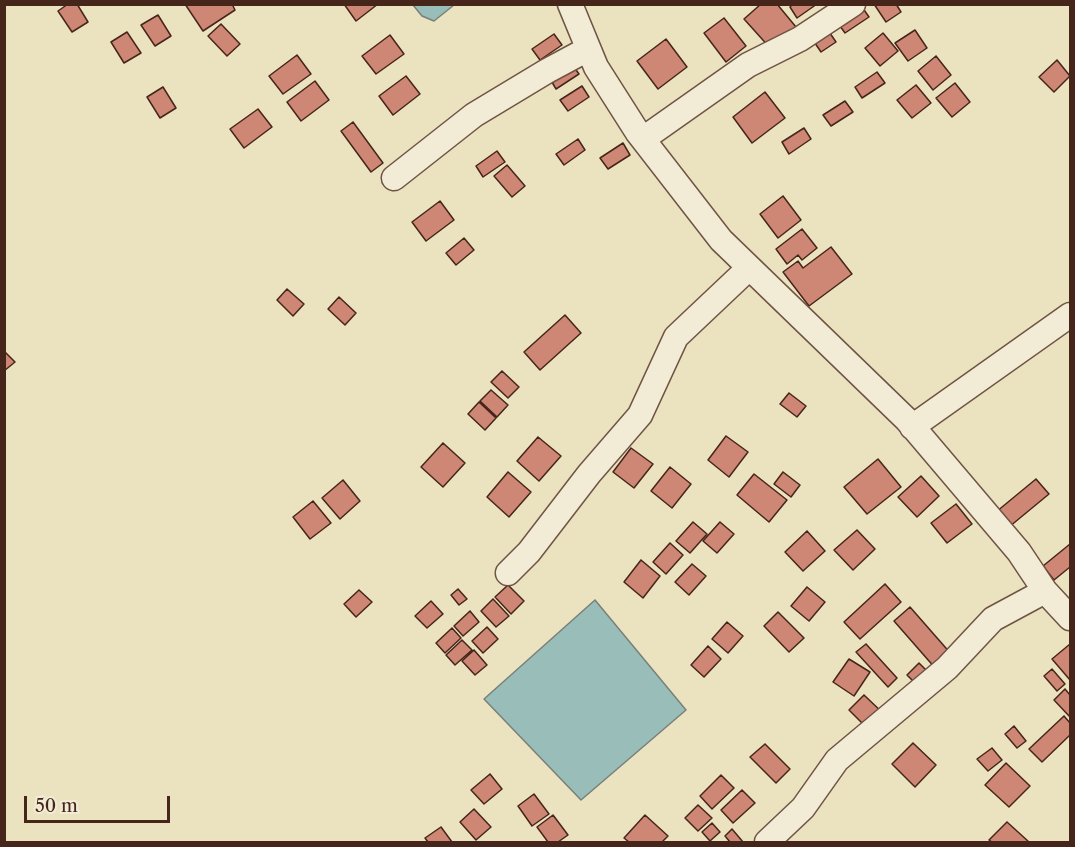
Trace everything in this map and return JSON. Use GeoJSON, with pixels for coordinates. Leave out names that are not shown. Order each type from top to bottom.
{"type":"FeatureCollection","features":[{"type":"Feature","properties":{"kind":"street"},"geometry":{"type":"LineString","coordinates":[[570,4],[596,67],[643,139],[721,240],[912,427],[1018,552],[1045,591],[1071,618]]}},
{"type":"Feature","properties":{"kind":"street"},"geometry":{"type":"LineString","coordinates":[[643,139],[748,65],[800,39],[853,4]]}},
{"type":"Feature","properties":{"kind":"street"},"geometry":{"type":"LineString","coordinates":[[394,178],[474,115],[588,49]]}},
{"type":"Feature","properties":{"kind":"street"},"geometry":{"type":"LineString","coordinates":[[508,573],[529,552],[589,474],[640,415],[675,337],[749,268]]}},
{"type":"Feature","properties":{"kind":"street"},"geometry":{"type":"LineString","coordinates":[[912,427],[1071,315]]}},
{"type":"Feature","properties":{"kind":"street"},"geometry":{"type":"LineString","coordinates":[[767,843],[803,808],[837,760],[947,668],[993,619],[1045,591]]}},
{"type":"Feature","properties":{"kind":"water"},"geometry":{"type":"Polygon","coordinates":[[[413,5],[454,5],[434,21],[422,16],[413,5]]]}},
{"type":"Feature","properties":{"kind":"water"},"geometry":{"type":"Polygon","coordinates":[[[595,600],[686,710],[581,800],[484,699],[595,600]]]}},
{"type":"Feature","properties":{"kind":"building"},"geometry":{"type":"Polygon","coordinates":[[[68,4],[77,4],[88,22],[72,32],[58,11],[68,4]]]}},
{"type":"Feature","properties":{"kind":"building"},"geometry":{"type":"Polygon","coordinates":[[[185,4],[232,4],[235,10],[203,31],[185,4]]]}},
{"type":"Feature","properties":{"kind":"building"},"geometry":{"type":"Polygon","coordinates":[[[344,4],[378,4],[356,21],[344,4]]]}},
{"type":"Feature","properties":{"kind":"building"},"geometry":{"type":"Polygon","coordinates":[[[761,4],[777,4],[796,27],[771,49],[744,19],[761,4]]]}},
{"type":"Feature","properties":{"kind":"building"},"geometry":{"type":"Polygon","coordinates":[[[793,4],[817,4],[797,18],[790,7],[793,4]]]}},
{"type":"Feature","properties":{"kind":"building"},"geometry":{"type":"Polygon","coordinates":[[[860,4],[869,17],[845,33],[827,8],[860,4]]]}},
{"type":"Feature","properties":{"kind":"building"},"geometry":{"type":"Polygon","coordinates":[[[874,4],[896,4],[901,12],[886,22],[874,4]]]}},
{"type":"Feature","properties":{"kind":"building"},"geometry":{"type":"Polygon","coordinates":[[[817,14],[836,42],[821,52],[802,24],[817,14]]]}},
{"type":"Feature","properties":{"kind":"building"},"geometry":{"type":"Polygon","coordinates":[[[158,15],[171,36],[155,46],[141,25],[158,15]]]}},
{"type":"Feature","properties":{"kind":"building"},"geometry":{"type":"Polygon","coordinates":[[[724,18],[746,46],[726,62],[704,33],[724,18]]]}},
{"type":"Feature","properties":{"kind":"building"},"geometry":{"type":"Polygon","coordinates":[[[221,24],[240,44],[227,56],[208,36],[221,24]]]}},
{"type":"Feature","properties":{"kind":"building"},"geometry":{"type":"Polygon","coordinates":[[[915,30],[927,48],[908,61],[895,43],[915,30]]]}},
{"type":"Feature","properties":{"kind":"building"},"geometry":{"type":"Polygon","coordinates":[[[127,32],[141,53],[124,63],[111,42],[127,32]]]}},
{"type":"Feature","properties":{"kind":"building"},"geometry":{"type":"Polygon","coordinates":[[[883,33],[898,51],[880,66],[865,48],[883,33]]]}},
{"type":"Feature","properties":{"kind":"building"},"geometry":{"type":"Polygon","coordinates":[[[554,34],[562,45],[540,60],[532,49],[554,34]]]}},
{"type":"Feature","properties":{"kind":"building"},"geometry":{"type":"Polygon","coordinates":[[[390,35],[404,54],[376,74],[362,56],[390,35]]]}},
{"type":"Feature","properties":{"kind":"building"},"geometry":{"type":"Polygon","coordinates":[[[666,39],[687,67],[658,89],[637,61],[666,39]]]}},
{"type":"Feature","properties":{"kind":"building"},"geometry":{"type":"Polygon","coordinates":[[[297,55],[311,74],[283,94],[269,76],[297,55]]]}},
{"type":"Feature","properties":{"kind":"building"},"geometry":{"type":"Polygon","coordinates":[[[936,56],[951,75],[933,90],[918,71],[936,56]]]}},
{"type":"Feature","properties":{"kind":"building"},"geometry":{"type":"Polygon","coordinates":[[[1057,60],[1070,76],[1054,92],[1039,77],[1057,60]]]}},
{"type":"Feature","properties":{"kind":"building"},"geometry":{"type":"Polygon","coordinates":[[[571,63],[579,74],[556,89],[549,77],[571,63]]]}},
{"type":"Feature","properties":{"kind":"building"},"geometry":{"type":"Polygon","coordinates":[[[877,72],[885,83],[862,98],[855,87],[877,72]]]}},
{"type":"Feature","properties":{"kind":"building"},"geometry":{"type":"Polygon","coordinates":[[[406,76],[420,94],[393,115],[379,96],[406,76]]]}},
{"type":"Feature","properties":{"kind":"building"},"geometry":{"type":"Polygon","coordinates":[[[315,81],[329,100],[301,121],[287,102],[315,81]]]}},
{"type":"Feature","properties":{"kind":"building"},"geometry":{"type":"Polygon","coordinates":[[[955,83],[970,102],[952,117],[936,98],[955,83]]]}},
{"type":"Feature","properties":{"kind":"building"},"geometry":{"type":"Polygon","coordinates":[[[916,85],[931,103],[912,118],[897,100],[916,85]]]}},
{"type":"Feature","properties":{"kind":"building"},"geometry":{"type":"Polygon","coordinates":[[[582,86],[589,97],[568,111],[560,100],[582,86]]]}},
{"type":"Feature","properties":{"kind":"building"},"geometry":{"type":"Polygon","coordinates":[[[163,87],[176,108],[160,118],[147,97],[163,87]]]}},
{"type":"Feature","properties":{"kind":"building"},"geometry":{"type":"Polygon","coordinates":[[[765,92],[785,118],[752,143],[733,117],[765,92]]]}},
{"type":"Feature","properties":{"kind":"building"},"geometry":{"type":"Polygon","coordinates":[[[845,101],[853,112],[831,126],[823,115],[845,101]]]}},
{"type":"Feature","properties":{"kind":"building"},"geometry":{"type":"Polygon","coordinates":[[[258,109],[272,127],[244,148],[230,129],[258,109]]]}},
{"type":"Feature","properties":{"kind":"building"},"geometry":{"type":"Polygon","coordinates":[[[353,122],[383,163],[371,172],[341,131],[353,122]]]}},
{"type":"Feature","properties":{"kind":"building"},"geometry":{"type":"Polygon","coordinates":[[[804,128],[811,139],[789,154],[782,142],[804,128]]]}},
{"type":"Feature","properties":{"kind":"building"},"geometry":{"type":"Polygon","coordinates":[[[578,139],[585,150],[564,165],[556,154],[578,139]]]}},
{"type":"Feature","properties":{"kind":"building"},"geometry":{"type":"Polygon","coordinates":[[[623,143],[630,155],[608,169],[600,158],[623,143]]]}},
{"type":"Feature","properties":{"kind":"building"},"geometry":{"type":"Polygon","coordinates":[[[497,151],[505,162],[483,177],[476,166],[497,151]]]}},
{"type":"Feature","properties":{"kind":"building"},"geometry":{"type":"Polygon","coordinates":[[[507,165],[525,186],[512,197],[494,176],[507,165]]]}},
{"type":"Feature","properties":{"kind":"building"},"geometry":{"type":"Polygon","coordinates":[[[783,196],[801,220],[778,238],[760,214],[783,196]]]}},
{"type":"Feature","properties":{"kind":"building"},"geometry":{"type":"Polygon","coordinates":[[[440,201],[454,220],[426,241],[412,222],[440,201]]]}},
{"type":"Feature","properties":{"kind":"building"},"geometry":{"type":"Polygon","coordinates":[[[802,229],[817,248],[802,260],[798,255],[787,264],[776,249],[802,229]]]}},
{"type":"Feature","properties":{"kind":"building"},"geometry":{"type":"Polygon","coordinates":[[[464,238],[474,250],[456,265],[446,253],[464,238]]]}},
{"type":"Feature","properties":{"kind":"building"},"geometry":{"type":"Polygon","coordinates":[[[831,247],[852,274],[809,306],[783,272],[798,261],[803,268],[831,247]]]}},
{"type":"Feature","properties":{"kind":"building"},"geometry":{"type":"Polygon","coordinates":[[[287,289],[304,304],[293,316],[277,300],[287,289]]]}},
{"type":"Feature","properties":{"kind":"building"},"geometry":{"type":"Polygon","coordinates":[[[339,297],[356,313],[345,325],[328,309],[339,297]]]}},
{"type":"Feature","properties":{"kind":"building"},"geometry":{"type":"Polygon","coordinates":[[[565,315],[581,333],[540,370],[524,352],[565,315]]]}},
{"type":"Feature","properties":{"kind":"building"},"geometry":{"type":"Polygon","coordinates":[[[4,351],[15,362],[4,371],[4,351]]]}},
{"type":"Feature","properties":{"kind":"building"},"geometry":{"type":"Polygon","coordinates":[[[502,371],[519,387],[508,398],[491,382],[502,371]]]}},
{"type":"Feature","properties":{"kind":"building"},"geometry":{"type":"Polygon","coordinates":[[[491,390],[508,405],[497,417],[480,401],[491,390]]]}},
{"type":"Feature","properties":{"kind":"building"},"geometry":{"type":"Polygon","coordinates":[[[789,393],[806,406],[797,417],[780,404],[789,393]]]}},
{"type":"Feature","properties":{"kind":"building"},"geometry":{"type":"Polygon","coordinates":[[[479,402],[496,418],[485,430],[468,414],[479,402]]]}},
{"type":"Feature","properties":{"kind":"building"},"geometry":{"type":"Polygon","coordinates":[[[726,436],[748,452],[729,477],[708,460],[726,436]]]}},
{"type":"Feature","properties":{"kind":"building"},"geometry":{"type":"Polygon","coordinates":[[[538,437],[561,456],[539,481],[517,461],[538,437]]]}},
{"type":"Feature","properties":{"kind":"building"},"geometry":{"type":"Polygon","coordinates":[[[443,443],[465,463],[443,487],[421,467],[443,443]]]}},
{"type":"Feature","properties":{"kind":"building"},"geometry":{"type":"Polygon","coordinates":[[[631,448],[653,464],[634,488],[613,472],[631,448]]]}},
{"type":"Feature","properties":{"kind":"building"},"geometry":{"type":"Polygon","coordinates":[[[878,459],[901,487],[867,514],[844,487],[878,459]]]}},
{"type":"Feature","properties":{"kind":"building"},"geometry":{"type":"Polygon","coordinates":[[[670,467],[691,484],[672,508],[651,491],[670,467]]]}},
{"type":"Feature","properties":{"kind":"building"},"geometry":{"type":"Polygon","coordinates":[[[508,472],[531,492],[509,517],[487,497],[508,472]]]}},
{"type":"Feature","properties":{"kind":"building"},"geometry":{"type":"Polygon","coordinates":[[[783,472],[800,485],[791,497],[774,484],[783,472]]]}},
{"type":"Feature","properties":{"kind":"building"},"geometry":{"type":"Polygon","coordinates":[[[754,474],[787,500],[769,522],[737,495],[754,474]]]}},
{"type":"Feature","properties":{"kind":"building"},"geometry":{"type":"Polygon","coordinates":[[[921,476],[939,496],[917,517],[898,497],[921,476]]]}},
{"type":"Feature","properties":{"kind":"building"},"geometry":{"type":"Polygon","coordinates":[[[1036,479],[1049,494],[1009,527],[996,512],[1036,479]]]}},
{"type":"Feature","properties":{"kind":"building"},"geometry":{"type":"Polygon","coordinates":[[[343,480],[360,501],[340,519],[322,498],[343,480]]]}},
{"type":"Feature","properties":{"kind":"building"},"geometry":{"type":"Polygon","coordinates":[[[313,501],[331,523],[310,539],[293,517],[313,501]]]}},
{"type":"Feature","properties":{"kind":"building"},"geometry":{"type":"Polygon","coordinates":[[[956,504],[972,524],[947,543],[931,523],[956,504]]]}},
{"type":"Feature","properties":{"kind":"building"},"geometry":{"type":"Polygon","coordinates":[[[693,522],[707,534],[690,553],[676,541],[693,522]]]}},
{"type":"Feature","properties":{"kind":"building"},"geometry":{"type":"Polygon","coordinates":[[[720,522],[734,534],[717,553],[703,541],[720,522]]]}},
{"type":"Feature","properties":{"kind":"building"},"geometry":{"type":"Polygon","coordinates":[[[857,530],[875,549],[853,570],[834,550],[857,530]]]}},
{"type":"Feature","properties":{"kind":"building"},"geometry":{"type":"Polygon","coordinates":[[[807,531],[825,551],[803,571],[785,552],[807,531]]]}},
{"type":"Feature","properties":{"kind":"building"},"geometry":{"type":"Polygon","coordinates":[[[670,543],[683,555],[666,574],[653,562],[670,543]]]}},
{"type":"Feature","properties":{"kind":"building"},"geometry":{"type":"Polygon","coordinates":[[[1070,544],[1070,567],[1054,580],[1043,566],[1070,544]]]}},
{"type":"Feature","properties":{"kind":"building"},"geometry":{"type":"Polygon","coordinates":[[[641,560],[660,576],[643,598],[624,582],[641,560]]]}},
{"type":"Feature","properties":{"kind":"building"},"geometry":{"type":"Polygon","coordinates":[[[692,564],[706,576],[689,595],[675,582],[692,564]]]}},
{"type":"Feature","properties":{"kind":"building"},"geometry":{"type":"Polygon","coordinates":[[[885,584],[901,602],[860,639],[844,622],[885,584]]]}},
{"type":"Feature","properties":{"kind":"building"},"geometry":{"type":"Polygon","coordinates":[[[508,585],[524,601],[511,614],[495,597],[508,585]]]}},
{"type":"Feature","properties":{"kind":"building"},"geometry":{"type":"Polygon","coordinates":[[[807,587],[825,602],[809,621],[791,606],[807,587]]]}},
{"type":"Feature","properties":{"kind":"building"},"geometry":{"type":"Polygon","coordinates":[[[458,589],[467,599],[459,605],[451,595],[458,589]]]}},
{"type":"Feature","properties":{"kind":"building"},"geometry":{"type":"Polygon","coordinates":[[[359,590],[372,602],[356,617],[344,604],[359,590]]]}},
{"type":"Feature","properties":{"kind":"building"},"geometry":{"type":"Polygon","coordinates":[[[493,599],[509,616],[496,627],[481,611],[493,599]]]}},
{"type":"Feature","properties":{"kind":"building"},"geometry":{"type":"Polygon","coordinates":[[[431,601],[443,614],[427,628],[415,616],[431,601]]]}},
{"type":"Feature","properties":{"kind":"building"},"geometry":{"type":"Polygon","coordinates":[[[910,607],[952,655],[936,669],[894,621],[910,607]]]}},
{"type":"Feature","properties":{"kind":"building"},"geometry":{"type":"Polygon","coordinates":[[[470,611],[479,622],[463,636],[454,626],[470,611]]]}},
{"type":"Feature","properties":{"kind":"building"},"geometry":{"type":"Polygon","coordinates":[[[778,612],[804,638],[789,652],[764,626],[778,612]]]}},
{"type":"Feature","properties":{"kind":"building"},"geometry":{"type":"Polygon","coordinates":[[[727,622],[743,636],[728,653],[712,639],[727,622]]]}},
{"type":"Feature","properties":{"kind":"building"},"geometry":{"type":"Polygon","coordinates":[[[487,627],[498,639],[483,653],[472,641],[487,627]]]}},
{"type":"Feature","properties":{"kind":"building"},"geometry":{"type":"Polygon","coordinates":[[[452,628],[461,638],[445,653],[436,643],[452,628]]]}},
{"type":"Feature","properties":{"kind":"building"},"geometry":{"type":"Polygon","coordinates":[[[462,640],[472,650],[455,665],[446,655],[462,640]]]}},
{"type":"Feature","properties":{"kind":"building"},"geometry":{"type":"Polygon","coordinates":[[[866,644],[897,678],[888,687],[856,652],[866,644]]]}},
{"type":"Feature","properties":{"kind":"building"},"geometry":{"type":"Polygon","coordinates":[[[1070,644],[1070,680],[1052,659],[1070,644]]]}},
{"type":"Feature","properties":{"kind":"building"},"geometry":{"type":"Polygon","coordinates":[[[708,646],[721,659],[704,677],[691,665],[708,646]]]}},
{"type":"Feature","properties":{"kind":"building"},"geometry":{"type":"Polygon","coordinates":[[[474,650],[487,665],[475,675],[462,661],[474,650]]]}},
{"type":"Feature","properties":{"kind":"building"},"geometry":{"type":"Polygon","coordinates":[[[849,659],[870,672],[854,696],[833,682],[849,659]]]}},
{"type":"Feature","properties":{"kind":"building"},"geometry":{"type":"Polygon","coordinates":[[[919,663],[931,675],[919,687],[907,675],[919,663]]]}},
{"type":"Feature","properties":{"kind":"building"},"geometry":{"type":"Polygon","coordinates":[[[1052,669],[1065,684],[1057,691],[1044,676],[1052,669]]]}},
{"type":"Feature","properties":{"kind":"building"},"geometry":{"type":"Polygon","coordinates":[[[1065,689],[1070,695],[1070,717],[1054,700],[1065,689]]]}},
{"type":"Feature","properties":{"kind":"building"},"geometry":{"type":"Polygon","coordinates":[[[864,695],[885,715],[869,730],[849,710],[864,695]]]}},
{"type":"Feature","properties":{"kind":"building"},"geometry":{"type":"Polygon","coordinates":[[[1064,716],[1070,723],[1070,735],[1042,762],[1029,749],[1064,716]]]}},
{"type":"Feature","properties":{"kind":"building"},"geometry":{"type":"Polygon","coordinates":[[[1014,726],[1026,741],[1017,748],[1005,734],[1014,726]]]}},
{"type":"Feature","properties":{"kind":"building"},"geometry":{"type":"Polygon","coordinates":[[[913,743],[936,765],[915,787],[892,764],[913,743]]]}},
{"type":"Feature","properties":{"kind":"building"},"geometry":{"type":"Polygon","coordinates":[[[765,744],[790,769],[776,783],[750,757],[765,744]]]}},
{"type":"Feature","properties":{"kind":"building"},"geometry":{"type":"Polygon","coordinates":[[[992,748],[1002,760],[988,771],[977,759],[992,748]]]}},
{"type":"Feature","properties":{"kind":"building"},"geometry":{"type":"Polygon","coordinates":[[[1006,763],[1030,786],[1009,807],[985,785],[1006,763]]]}},
{"type":"Feature","properties":{"kind":"building"},"geometry":{"type":"Polygon","coordinates":[[[490,774],[502,789],[484,804],[471,790],[490,774]]]}},
{"type":"Feature","properties":{"kind":"building"},"geometry":{"type":"Polygon","coordinates":[[[721,775],[734,788],[712,809],[700,796],[721,775]]]}},
{"type":"Feature","properties":{"kind":"building"},"geometry":{"type":"Polygon","coordinates":[[[742,790],[755,803],[733,823],[721,810],[742,790]]]}},
{"type":"Feature","properties":{"kind":"building"},"geometry":{"type":"Polygon","coordinates":[[[534,794],[549,814],[532,826],[518,806],[534,794]]]}},
{"type":"Feature","properties":{"kind":"building"},"geometry":{"type":"Polygon","coordinates":[[[698,805],[712,818],[698,831],[685,818],[698,805]]]}},
{"type":"Feature","properties":{"kind":"building"},"geometry":{"type":"Polygon","coordinates":[[[474,809],[491,827],[476,840],[460,822],[474,809]]]}},
{"type":"Feature","properties":{"kind":"building"},"geometry":{"type":"Polygon","coordinates":[[[553,815],[568,835],[558,842],[548,842],[537,827],[553,815]]]}},
{"type":"Feature","properties":{"kind":"building"},"geometry":{"type":"Polygon","coordinates":[[[645,815],[668,836],[662,842],[629,842],[624,838],[645,815]]]}},
{"type":"Feature","properties":{"kind":"building"},"geometry":{"type":"Polygon","coordinates":[[[1007,822],[1029,842],[992,842],[989,840],[1007,822]]]}},
{"type":"Feature","properties":{"kind":"building"},"geometry":{"type":"Polygon","coordinates":[[[712,823],[720,832],[710,841],[702,832],[712,823]]]}},
{"type":"Feature","properties":{"kind":"building"},"geometry":{"type":"Polygon","coordinates":[[[441,827],[452,842],[428,842],[425,838],[441,827]]]}},
{"type":"Feature","properties":{"kind":"building"},"geometry":{"type":"Polygon","coordinates":[[[732,829],[743,842],[730,842],[725,836],[732,829]]]}}]}
